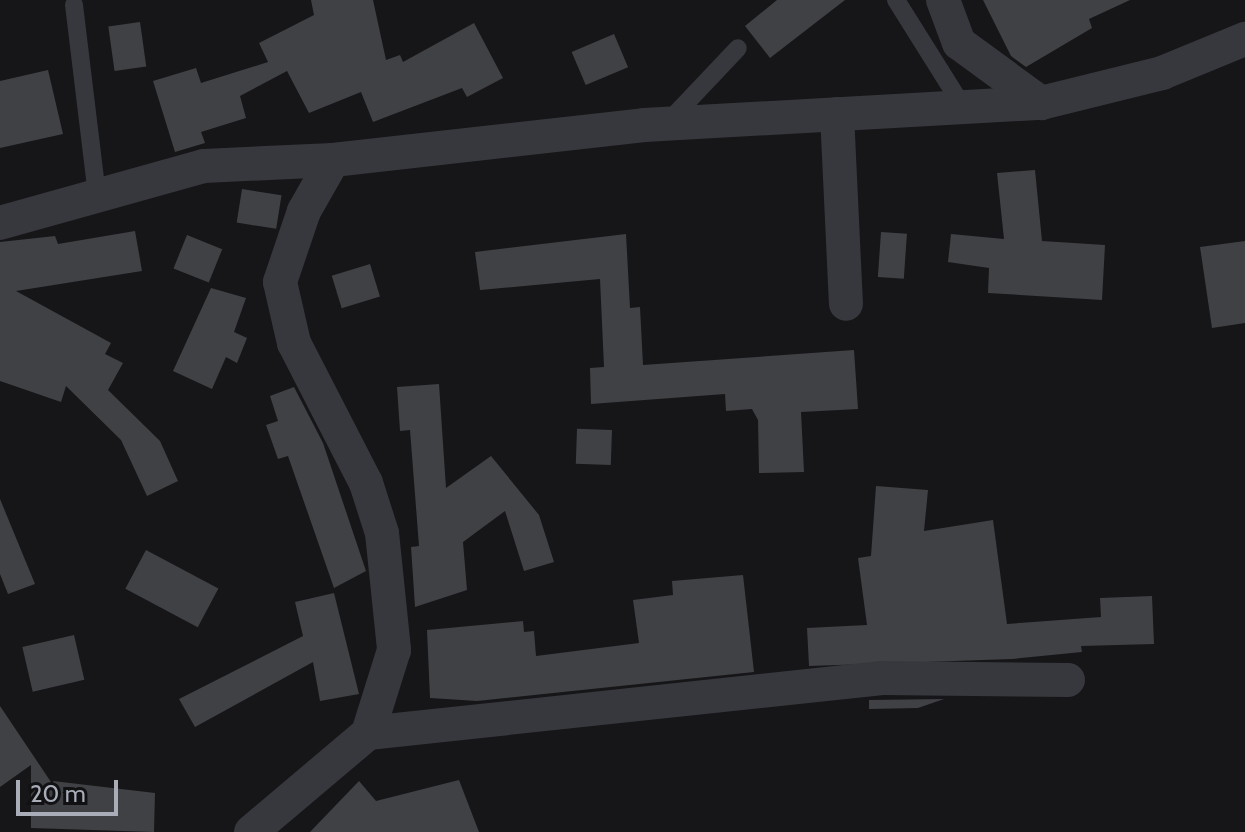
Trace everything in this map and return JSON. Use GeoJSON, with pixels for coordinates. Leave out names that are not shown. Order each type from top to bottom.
{"type":"FeatureCollection","features":[{"type":"Feature","properties":{"kind":"street"},"geometry":{"type":"LineString","coordinates":[[943,0],[959,43],[1041,103]]}},
{"type":"Feature","properties":{"kind":"street"},"geometry":{"type":"LineString","coordinates":[[0,223],[204,166],[333,160],[667,123],[1041,103],[1162,73],[1245,39]]}},
{"type":"Feature","properties":{"kind":"street"},"geometry":{"type":"LineString","coordinates":[[837,114],[846,304]]}},
{"type":"Feature","properties":{"kind":"street"},"geometry":{"type":"LineString","coordinates":[[251,832],[368,733],[394,650],[382,533],[366,483],[294,343],[280,282],[304,211],[333,160]]}},
{"type":"Feature","properties":{"kind":"street"},"geometry":{"type":"LineString","coordinates":[[368,733],[882,678],[1068,680]]}},
{"type":"Feature","properties":{"kind":"lane"},"geometry":{"type":"LineString","coordinates":[[896,0],[963,107]]}},
{"type":"Feature","properties":{"kind":"lane"},"geometry":{"type":"LineString","coordinates":[[74,5],[97,196]]}},
{"type":"Feature","properties":{"kind":"lane"},"geometry":{"type":"LineString","coordinates":[[667,123],[738,48]]}},
{"type":"Feature","properties":{"kind":"building"},"geometry":{"type":"Polygon","coordinates":[[[311,0],[373,0],[386,60],[400,55],[403,62],[474,23],[503,78],[467,97],[462,88],[373,122],[361,92],[309,113],[287,71],[240,96],[246,118],[201,132],[205,143],[175,152],[153,81],[196,68],[201,83],[268,62],[259,43],[314,15],[311,0]]]}},
{"type":"Feature","properties":{"kind":"building"},"geometry":{"type":"Polygon","coordinates":[[[777,0],[845,0],[770,58],[745,26],[777,0]]]}},
{"type":"Feature","properties":{"kind":"building"},"geometry":{"type":"Polygon","coordinates":[[[983,0],[1130,0],[1089,19],[1092,28],[1026,67],[1011,56],[983,0]]]}},
{"type":"Feature","properties":{"kind":"building"},"geometry":{"type":"Polygon","coordinates":[[[140,22],[146,67],[115,71],[108,26],[140,22]]]}},
{"type":"Feature","properties":{"kind":"building"},"geometry":{"type":"Polygon","coordinates":[[[614,34],[628,67],[586,85],[572,52],[614,34]]]}},
{"type":"Feature","properties":{"kind":"building"},"geometry":{"type":"Polygon","coordinates":[[[48,70],[63,134],[0,148],[0,81],[48,70]]]}},
{"type":"Feature","properties":{"kind":"building"},"geometry":{"type":"Polygon","coordinates":[[[1035,170],[1042,241],[1105,245],[1102,300],[988,293],[989,268],[948,262],[951,234],[1004,239],[997,173],[1035,170]]]}},
{"type":"Feature","properties":{"kind":"building"},"geometry":{"type":"Polygon","coordinates":[[[242,189],[282,195],[276,229],[237,223],[242,189]]]}},
{"type":"Feature","properties":{"kind":"building"},"geometry":{"type":"Polygon","coordinates":[[[135,231],[142,271],[16,291],[111,343],[105,354],[123,363],[108,390],[160,441],[178,481],[147,496],[121,440],[66,386],[61,402],[0,381],[0,242],[55,236],[58,244],[135,231]]]}},
{"type":"Feature","properties":{"kind":"building"},"geometry":{"type":"Polygon","coordinates":[[[881,232],[907,234],[904,279],[878,277],[881,232]]]}},
{"type":"Feature","properties":{"kind":"building"},"geometry":{"type":"Polygon","coordinates":[[[626,234],[630,308],[640,307],[643,365],[854,350],[858,409],[801,412],[804,472],[759,473],[758,420],[752,409],[726,411],[725,394],[591,404],[590,368],[604,367],[600,279],[480,290],[475,252],[626,234]]]}},
{"type":"Feature","properties":{"kind":"building"},"geometry":{"type":"Polygon","coordinates":[[[187,235],[222,249],[209,283],[174,268],[187,235]]]}},
{"type":"Feature","properties":{"kind":"building"},"geometry":{"type":"Polygon","coordinates":[[[1245,241],[1245,323],[1212,328],[1200,247],[1245,241]]]}},
{"type":"Feature","properties":{"kind":"building"},"geometry":{"type":"Polygon","coordinates":[[[370,264],[380,297],[342,308],[332,276],[370,264]]]}},
{"type":"Feature","properties":{"kind":"building"},"geometry":{"type":"Polygon","coordinates":[[[211,288],[246,298],[234,332],[247,338],[237,363],[226,357],[212,389],[173,371],[211,288]]]}},
{"type":"Feature","properties":{"kind":"building"},"geometry":{"type":"Polygon","coordinates":[[[439,384],[446,488],[491,456],[539,515],[554,562],[524,571],[505,511],[463,542],[467,590],[415,607],[411,547],[419,546],[410,430],[400,431],[397,387],[439,384]]]}},
{"type":"Feature","properties":{"kind":"building"},"geometry":{"type":"Polygon","coordinates":[[[294,387],[323,443],[366,571],[334,588],[288,456],[278,459],[266,425],[278,421],[270,396],[294,387]]]}},
{"type":"Feature","properties":{"kind":"building"},"geometry":{"type":"Polygon","coordinates":[[[577,429],[612,430],[611,465],[576,464],[577,429]]]}},
{"type":"Feature","properties":{"kind":"building"},"geometry":{"type":"Polygon","coordinates":[[[876,486],[928,490],[924,531],[993,520],[1007,624],[1101,617],[1100,598],[1152,596],[1154,644],[1081,646],[1082,652],[1012,659],[809,666],[807,628],[867,625],[858,558],[871,556],[876,486]]]}},
{"type":"Feature","properties":{"kind":"building"},"geometry":{"type":"Polygon","coordinates":[[[0,499],[35,584],[8,594],[0,574],[0,499]]]}},
{"type":"Feature","properties":{"kind":"building"},"geometry":{"type":"Polygon","coordinates":[[[146,550],[218,588],[198,627],[125,589],[146,550]]]}},
{"type":"Feature","properties":{"kind":"building"},"geometry":{"type":"Polygon","coordinates":[[[743,575],[754,672],[477,701],[430,698],[427,630],[523,621],[524,632],[534,631],[536,656],[639,643],[633,600],[673,595],[672,581],[743,575]]]}},
{"type":"Feature","properties":{"kind":"building"},"geometry":{"type":"Polygon","coordinates":[[[334,593],[359,694],[320,701],[313,662],[195,727],[179,699],[303,636],[295,602],[334,593]]]}},
{"type":"Feature","properties":{"kind":"building"},"geometry":{"type":"Polygon","coordinates":[[[74,635],[84,680],[33,692],[22,647],[74,635]]]}},
{"type":"Feature","properties":{"kind":"building"},"geometry":{"type":"Polygon","coordinates":[[[944,699],[918,708],[869,709],[869,700],[944,699]]]}},
{"type":"Feature","properties":{"kind":"building"},"geometry":{"type":"Polygon","coordinates":[[[0,706],[55,788],[53,781],[155,793],[154,832],[31,828],[31,765],[0,787],[0,706]]]}},
{"type":"Feature","properties":{"kind":"building"},"geometry":{"type":"Polygon","coordinates":[[[459,780],[479,832],[310,832],[359,781],[376,801],[459,780]]]}}]}
